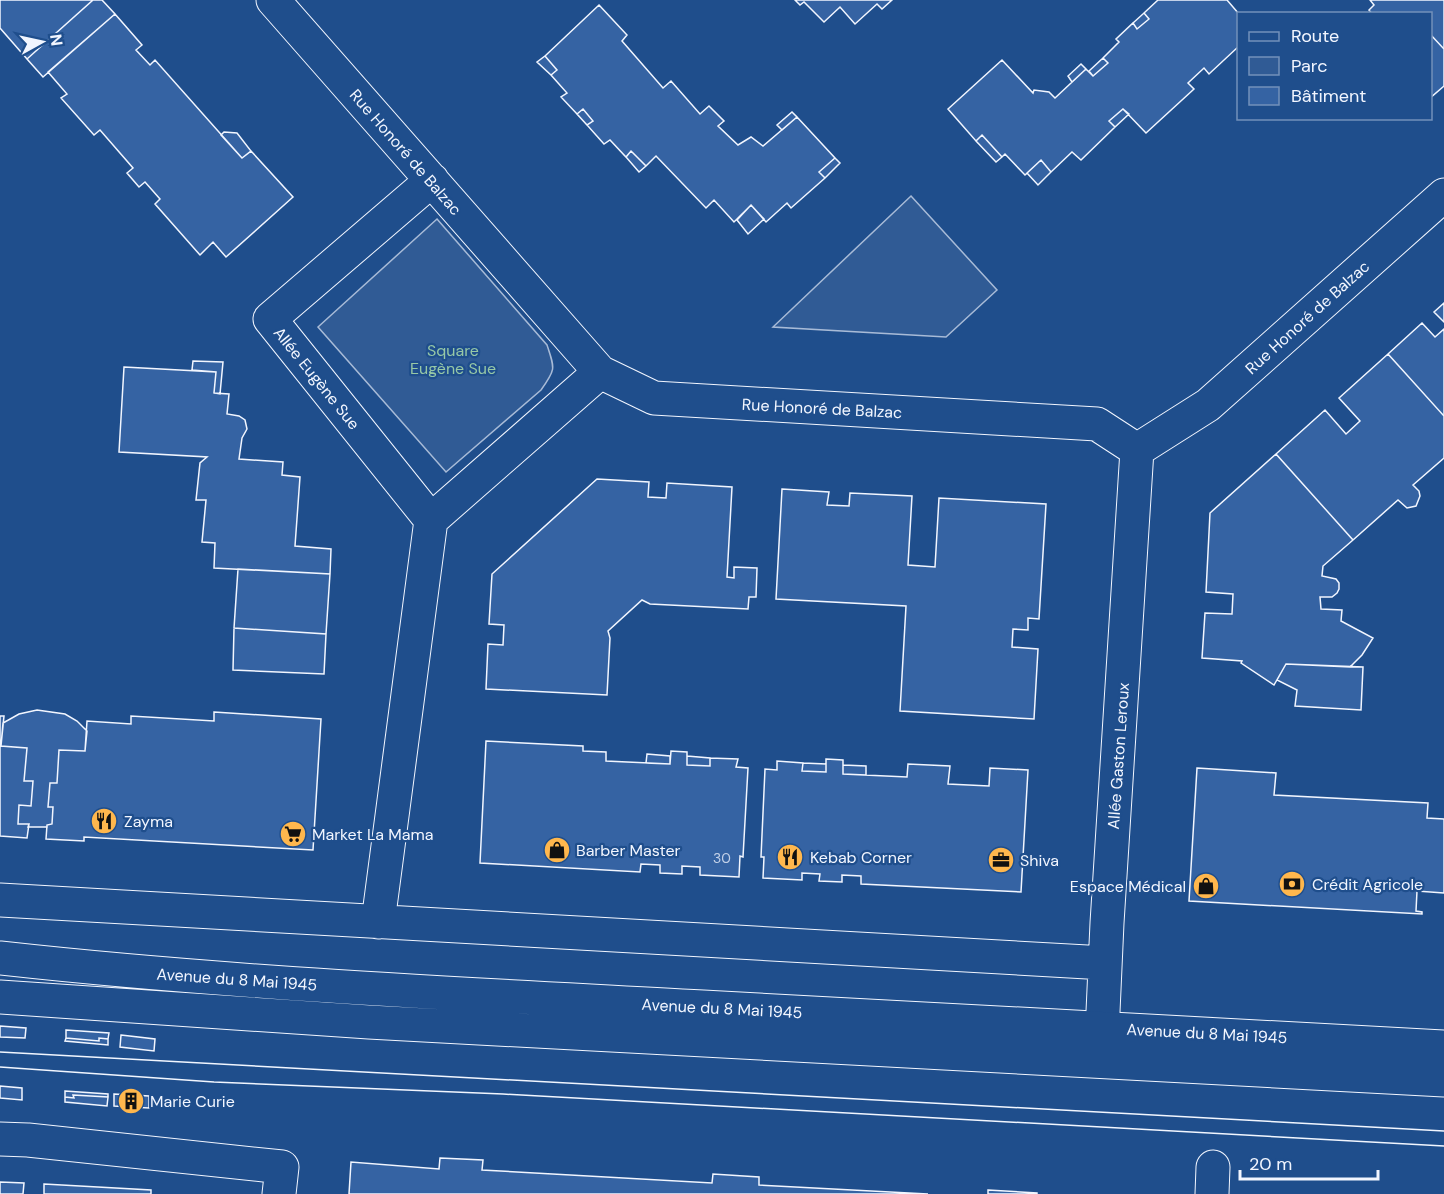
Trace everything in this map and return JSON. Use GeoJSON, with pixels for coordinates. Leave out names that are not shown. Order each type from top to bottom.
{"type":"FeatureCollection","features":[{"type":"Feature","properties":{"kind":"street","name":"Rue Honoré de Balzac"},"geometry":{"type":"LineString","coordinates":[[273,0],[600,372],[654,398],[1096,423],[1137,450],[1208,405],[1444,195]]}},
{"type":"Feature","properties":{"kind":"street","name":"Allée Eugène Sue"},"geometry":{"type":"LineString","coordinates":[[431,520],[270,319],[432,180]]}},
{"type":"Feature","properties":{"kind":"street"},"geometry":{"type":"LineString","coordinates":[[378,922],[431,520],[600,372]]}},
{"type":"Feature","properties":{"kind":"street","name":"Allée Gaston Leroux"},"geometry":{"type":"LineString","coordinates":[[1101,1061],[1137,450]]}},
{"type":"Feature","properties":{"kind":"street"},"geometry":{"type":"LineString","coordinates":[[0,900],[1105,963]]}},
{"type":"Feature","properties":{"kind":"street","name":"Avenue du 8 Mai 1945"},"geometry":{"type":"LineString","coordinates":[[0,958],[80,967],[372,989],[1444,1047]]}},
{"type":"Feature","properties":{"kind":"street","name":"Avenue du 8 Mai 1945"},"geometry":{"type":"LineString","coordinates":[[0,997],[369,1022],[1444,1080]]}},
{"type":"Feature","properties":{"kind":"street"},"geometry":{"type":"LineString","coordinates":[[0,1139],[282,1167],[279,1194]]}},
{"type":"Feature","properties":{"kind":"green space"},"geometry":{"type":"Polygon","coordinates":[[[911,196],[997,290],[946,337],[773,327],[911,196]]]}},
{"type":"Feature","properties":{"kind":"green space","name":"Square Eugène Sue"},"geometry":{"type":"Polygon","coordinates":[[[437,219],[547,345],[553,364],[552,373],[541,390],[446,472],[318,327],[437,219]]]}},
{"type":"Feature","properties":{"kind":"building"},"geometry":{"type":"Polygon","coordinates":[[[0,0],[93,0],[27,59],[0,28],[0,0]]]}},
{"type":"Feature","properties":{"kind":"building"},"geometry":{"type":"Polygon","coordinates":[[[93,0],[102,0],[115,14],[43,77],[27,59],[93,0]]]}},
{"type":"Feature","properties":{"kind":"building"},"geometry":{"type":"Polygon","coordinates":[[[795,0],[892,0],[882,9],[877,4],[855,24],[840,7],[824,22],[804,2],[800,5],[795,0]]]}},
{"type":"Feature","properties":{"kind":"building"},"geometry":{"type":"Polygon","coordinates":[[[1158,0],[1227,0],[1237,12],[1237,48],[1209,74],[1204,68],[1188,83],[1194,89],[1146,133],[1123,109],[1109,121],[1115,127],[1081,160],[1072,152],[1051,172],[1041,160],[1025,175],[1005,154],[1002,157],[982,135],[976,141],[948,109],[1002,60],[1033,93],[1034,90],[1049,92],[1055,98],[1086,69],[1093,76],[1108,63],[1103,58],[1119,42],[1116,39],[1133,23],[1137,29],[1149,19],[1144,13],[1158,0]]]}},
{"type":"Feature","properties":{"kind":"building"},"geometry":{"type":"Polygon","coordinates":[[[1370,0],[1444,0],[1444,49],[1432,36],[1432,12],[1370,12],[1369,10],[1374,5],[1370,0]]]}},
{"type":"Feature","properties":{"kind":"building"},"geometry":{"type":"Polygon","coordinates":[[[599,5],[627,35],[622,41],[663,88],[671,81],[700,114],[709,106],[724,121],[718,126],[738,145],[751,137],[763,146],[797,117],[835,158],[819,172],[825,178],[791,208],[787,203],[766,222],[751,205],[734,222],[714,200],[706,208],[656,156],[646,166],[631,151],[626,157],[610,140],[604,144],[587,125],[593,121],[583,109],[577,114],[561,97],[567,93],[551,75],[557,70],[545,56],[599,5]]]}},
{"type":"Feature","properties":{"kind":"building"},"geometry":{"type":"Polygon","coordinates":[[[1144,13],[1149,19],[1137,29],[1133,23],[1144,13]]]}},
{"type":"Feature","properties":{"kind":"building"},"geometry":{"type":"Polygon","coordinates":[[[115,14],[142,45],[136,50],[150,65],[155,60],[242,158],[251,151],[293,197],[226,257],[213,242],[200,255],[155,204],[160,199],[145,182],[139,187],[127,173],[133,168],[100,130],[94,135],[61,98],[67,94],[48,72],[115,14]]]}},
{"type":"Feature","properties":{"kind":"building"},"geometry":{"type":"Polygon","coordinates":[[[1432,36],[1444,49],[1444,86],[1432,96],[1432,36]]]}},
{"type":"Feature","properties":{"kind":"building"},"geometry":{"type":"Polygon","coordinates":[[[545,56],[557,70],[551,75],[537,62],[545,56]]]}},
{"type":"Feature","properties":{"kind":"building"},"geometry":{"type":"Polygon","coordinates":[[[1103,58],[1108,63],[1093,76],[1089,71],[1103,58]]]}},
{"type":"Feature","properties":{"kind":"building"},"geometry":{"type":"Polygon","coordinates":[[[1081,64],[1086,69],[1072,82],[1068,76],[1081,64]]]}},
{"type":"Feature","properties":{"kind":"building"},"geometry":{"type":"Polygon","coordinates":[[[583,109],[593,121],[587,125],[577,114],[583,109]]]}},
{"type":"Feature","properties":{"kind":"building"},"geometry":{"type":"Polygon","coordinates":[[[1123,109],[1129,114],[1115,127],[1109,121],[1123,109]]]}},
{"type":"Feature","properties":{"kind":"building"},"geometry":{"type":"Polygon","coordinates":[[[792,112],[797,117],[782,130],[777,125],[792,112]]]}},
{"type":"Feature","properties":{"kind":"building"},"geometry":{"type":"Polygon","coordinates":[[[224,132],[237,133],[251,151],[242,158],[221,135],[224,132]]]}},
{"type":"Feature","properties":{"kind":"building"},"geometry":{"type":"Polygon","coordinates":[[[982,135],[1002,157],[996,162],[976,141],[982,135]]]}},
{"type":"Feature","properties":{"kind":"building"},"geometry":{"type":"Polygon","coordinates":[[[631,151],[646,166],[639,172],[626,157],[631,151]]]}},
{"type":"Feature","properties":{"kind":"building"},"geometry":{"type":"Polygon","coordinates":[[[835,158],[840,163],[825,178],[819,172],[835,158]]]}},
{"type":"Feature","properties":{"kind":"building"},"geometry":{"type":"Polygon","coordinates":[[[1041,160],[1051,172],[1038,185],[1027,173],[1041,160]]]}},
{"type":"Feature","properties":{"kind":"building"},"geometry":{"type":"Polygon","coordinates":[[[751,205],[764,219],[748,234],[737,220],[751,205]]]}},
{"type":"Feature","properties":{"kind":"building"},"geometry":{"type":"Polygon","coordinates":[[[1444,303],[1444,322],[1434,312],[1444,303]]]}},
{"type":"Feature","properties":{"kind":"building"},"geometry":{"type":"Polygon","coordinates":[[[1422,323],[1435,337],[1444,329],[1444,416],[1388,354],[1422,323]]]}},
{"type":"Feature","properties":{"kind":"building"},"geometry":{"type":"Polygon","coordinates":[[[1388,354],[1444,416],[1444,458],[1413,485],[1419,491],[1420,496],[1416,506],[1407,508],[1398,500],[1353,540],[1276,454],[1325,410],[1346,434],[1360,421],[1339,398],[1388,354]]]}},
{"type":"Feature","properties":{"kind":"building"},"geometry":{"type":"Polygon","coordinates":[[[193,361],[223,362],[220,394],[214,393],[216,372],[192,370],[193,361]]]}},
{"type":"Feature","properties":{"kind":"building"},"geometry":{"type":"Polygon","coordinates":[[[124,367],[216,372],[214,393],[229,394],[227,414],[239,416],[245,420],[247,429],[242,438],[239,459],[283,462],[282,475],[300,477],[295,546],[331,549],[330,574],[214,568],[215,543],[202,542],[206,500],[196,500],[200,463],[207,457],[119,452],[124,367]]]}},
{"type":"Feature","properties":{"kind":"building"},"geometry":{"type":"Polygon","coordinates":[[[1276,454],[1353,540],[1323,566],[1322,576],[1336,579],[1339,589],[1332,597],[1320,597],[1321,609],[1342,610],[1341,621],[1373,638],[1362,655],[1350,667],[1286,664],[1274,685],[1241,663],[1242,661],[1202,658],[1205,613],[1232,614],[1233,594],[1206,592],[1210,513],[1276,454]]]}},
{"type":"Feature","properties":{"kind":"building"},"geometry":{"type":"Polygon","coordinates":[[[597,479],[649,482],[648,497],[666,498],[667,483],[732,487],[727,577],[734,578],[734,567],[757,568],[756,597],[749,597],[748,609],[650,604],[642,600],[608,631],[610,638],[607,695],[486,689],[488,644],[503,645],[504,625],[489,624],[492,574],[597,479]]]}},
{"type":"Feature","properties":{"kind":"building"},"geometry":{"type":"Polygon","coordinates":[[[782,489],[829,492],[827,505],[849,506],[850,493],[912,496],[908,565],[935,567],[939,498],[1046,504],[1039,619],[1028,618],[1028,630],[1013,629],[1012,647],[1038,649],[1034,719],[900,711],[906,606],[776,599],[782,489]]]}},
{"type":"Feature","properties":{"kind":"building"},"geometry":{"type":"Polygon","coordinates":[[[238,569],[330,574],[326,634],[234,628],[238,569]]]}},
{"type":"Feature","properties":{"kind":"building"},"geometry":{"type":"Polygon","coordinates":[[[234,628],[326,634],[324,674],[233,670],[234,628]]]}},
{"type":"Feature","properties":{"kind":"building"},"geometry":{"type":"Polygon","coordinates":[[[1286,664],[1363,667],[1361,710],[1295,706],[1297,690],[1277,680],[1286,664]]]}},
{"type":"Feature","properties":{"kind":"building"},"geometry":{"type":"Polygon","coordinates":[[[37,710],[65,714],[87,731],[85,751],[59,750],[57,783],[50,783],[48,807],[53,807],[52,824],[47,827],[28,827],[29,824],[18,824],[19,805],[31,806],[33,781],[24,781],[27,748],[1,746],[3,723],[19,714],[37,710]]]}},
{"type":"Feature","properties":{"kind":"building"},"geometry":{"type":"Polygon","coordinates":[[[214,712],[321,719],[313,850],[84,837],[84,841],[46,839],[47,825],[52,824],[53,807],[48,807],[50,783],[57,783],[59,750],[85,751],[87,721],[131,724],[131,716],[214,721],[214,712]]]}},
{"type":"Feature","properties":{"kind":"building"},"geometry":{"type":"Polygon","coordinates":[[[0,716],[4,716],[1,746],[27,748],[24,781],[33,781],[31,806],[19,805],[18,824],[29,824],[27,838],[0,836],[0,716]]]}},
{"type":"Feature","properties":{"kind":"building"},"geometry":{"type":"Polygon","coordinates":[[[486,741],[583,746],[583,751],[606,752],[606,761],[670,764],[671,751],[687,752],[687,765],[710,766],[710,758],[738,759],[736,767],[748,768],[743,857],[740,856],[739,877],[700,875],[700,867],[682,866],[682,874],[660,873],[660,865],[641,864],[640,872],[480,863],[486,741]]]}},
{"type":"Feature","properties":{"kind":"building"},"geometry":{"type":"Polygon","coordinates":[[[647,754],[670,756],[670,764],[646,763],[647,754]]]}},
{"type":"Feature","properties":{"kind":"building"},"geometry":{"type":"Polygon","coordinates":[[[687,756],[710,758],[710,766],[687,765],[687,756]]]}},
{"type":"Feature","properties":{"kind":"building"},"geometry":{"type":"Polygon","coordinates":[[[826,759],[843,760],[843,774],[907,777],[908,764],[950,766],[948,784],[989,786],[990,768],[1028,770],[1021,892],[861,884],[861,876],[842,875],[842,882],[819,881],[820,874],[802,873],[802,880],[763,878],[764,857],[761,857],[765,769],[777,770],[777,761],[803,763],[802,771],[826,772],[826,759]]]}},
{"type":"Feature","properties":{"kind":"building"},"geometry":{"type":"Polygon","coordinates":[[[803,763],[826,764],[826,772],[802,771],[803,763]]]}},
{"type":"Feature","properties":{"kind":"building"},"geometry":{"type":"Polygon","coordinates":[[[843,765],[866,766],[866,775],[843,774],[843,765]]]}},
{"type":"Feature","properties":{"kind":"building"},"geometry":{"type":"Polygon","coordinates":[[[1197,768],[1276,773],[1274,795],[1428,803],[1427,818],[1444,819],[1444,893],[1417,891],[1416,911],[1422,914],[1189,901],[1197,768]]]}},
{"type":"Feature","properties":{"kind":"building"},"geometry":{"type":"Polygon","coordinates":[[[0,1026],[26,1028],[25,1038],[0,1037],[0,1026]]]}},
{"type":"Feature","properties":{"kind":"building"},"geometry":{"type":"Polygon","coordinates":[[[66,1030],[109,1033],[108,1039],[99,1038],[99,1041],[66,1038],[66,1030]]]}},
{"type":"Feature","properties":{"kind":"building","name":"Marie Curie"},"geometry":{"type":"Polygon","coordinates":[[[121,1035],[155,1039],[154,1051],[120,1047],[121,1035]]]}},
{"type":"Feature","properties":{"kind":"building"},"geometry":{"type":"Polygon","coordinates":[[[66,1038],[99,1041],[99,1038],[108,1039],[108,1045],[65,1041],[66,1038]]]}},
{"type":"Feature","properties":{"kind":"building"},"geometry":{"type":"Polygon","coordinates":[[[0,1086],[22,1088],[22,1100],[0,1098],[0,1086]]]}},
{"type":"Feature","properties":{"kind":"building","name":"Marie Curie"},"geometry":{"type":"Polygon","coordinates":[[[65,1091],[108,1094],[108,1097],[73,1095],[74,1098],[65,1097],[65,1091]]]}},
{"type":"Feature","properties":{"kind":"building","name":"Marie Curie"},"geometry":{"type":"Polygon","coordinates":[[[114,1094],[149,1096],[149,1108],[114,1106],[114,1094]]]}},
{"type":"Feature","properties":{"kind":"building"},"geometry":{"type":"Polygon","coordinates":[[[73,1095],[108,1097],[107,1106],[65,1102],[65,1097],[74,1098],[73,1095]]]}},
{"type":"Feature","properties":{"kind":"building"},"geometry":{"type":"Polygon","coordinates":[[[440,1158],[483,1160],[482,1170],[712,1183],[713,1174],[759,1177],[759,1185],[928,1194],[349,1194],[351,1162],[439,1169],[440,1158]]]}},
{"type":"Feature","properties":{"kind":"building"},"geometry":{"type":"Polygon","coordinates":[[[0,1182],[24,1183],[23,1194],[0,1194],[0,1182]]]}},
{"type":"Feature","properties":{"kind":"building"},"geometry":{"type":"Polygon","coordinates":[[[44,1184],[151,1190],[151,1194],[44,1194],[44,1184]]]}},
{"type":"Feature","properties":{"kind":"building"},"geometry":{"type":"Polygon","coordinates":[[[988,1190],[1037,1193],[1037,1194],[988,1194],[988,1190]]]}},
{"type":"Feature","properties":{"kind":"tram line"},"geometry":{"type":"LineString","coordinates":[[0,1052],[1444,1131]]}},
{"type":"Feature","properties":{"kind":"tram line"},"geometry":{"type":"LineString","coordinates":[[0,1067],[214,1082],[503,1094],[1444,1146]]}},
{"type":"Feature","properties":{"kind":"place","name":"Zayma"},"geometry":{"type":"Point","coordinates":[104,821]}},
{"type":"Feature","properties":{"kind":"place","name":"Market La Mama"},"geometry":{"type":"Point","coordinates":[293,834]}},
{"type":"Feature","properties":{"kind":"place","name":"Barber Master"},"geometry":{"type":"Point","coordinates":[557,850]}},
{"type":"Feature","properties":{"kind":"place","name":"Kebab Corner"},"geometry":{"type":"Point","coordinates":[790,857]}},
{"type":"Feature","properties":{"kind":"place","name":"Shiva"},"geometry":{"type":"Point","coordinates":[1001,860]}},
{"type":"Feature","properties":{"kind":"place","name":"Crédit Agricole"},"geometry":{"type":"Point","coordinates":[1292,884]}},
{"type":"Feature","properties":{"kind":"place","name":"Espace Médical"},"geometry":{"type":"Point","coordinates":[1206,886]}},
{"type":"Feature","properties":{"kind":"place","name":"Marie Curie"},"geometry":{"type":"Point","coordinates":[131,1101]}}]}
